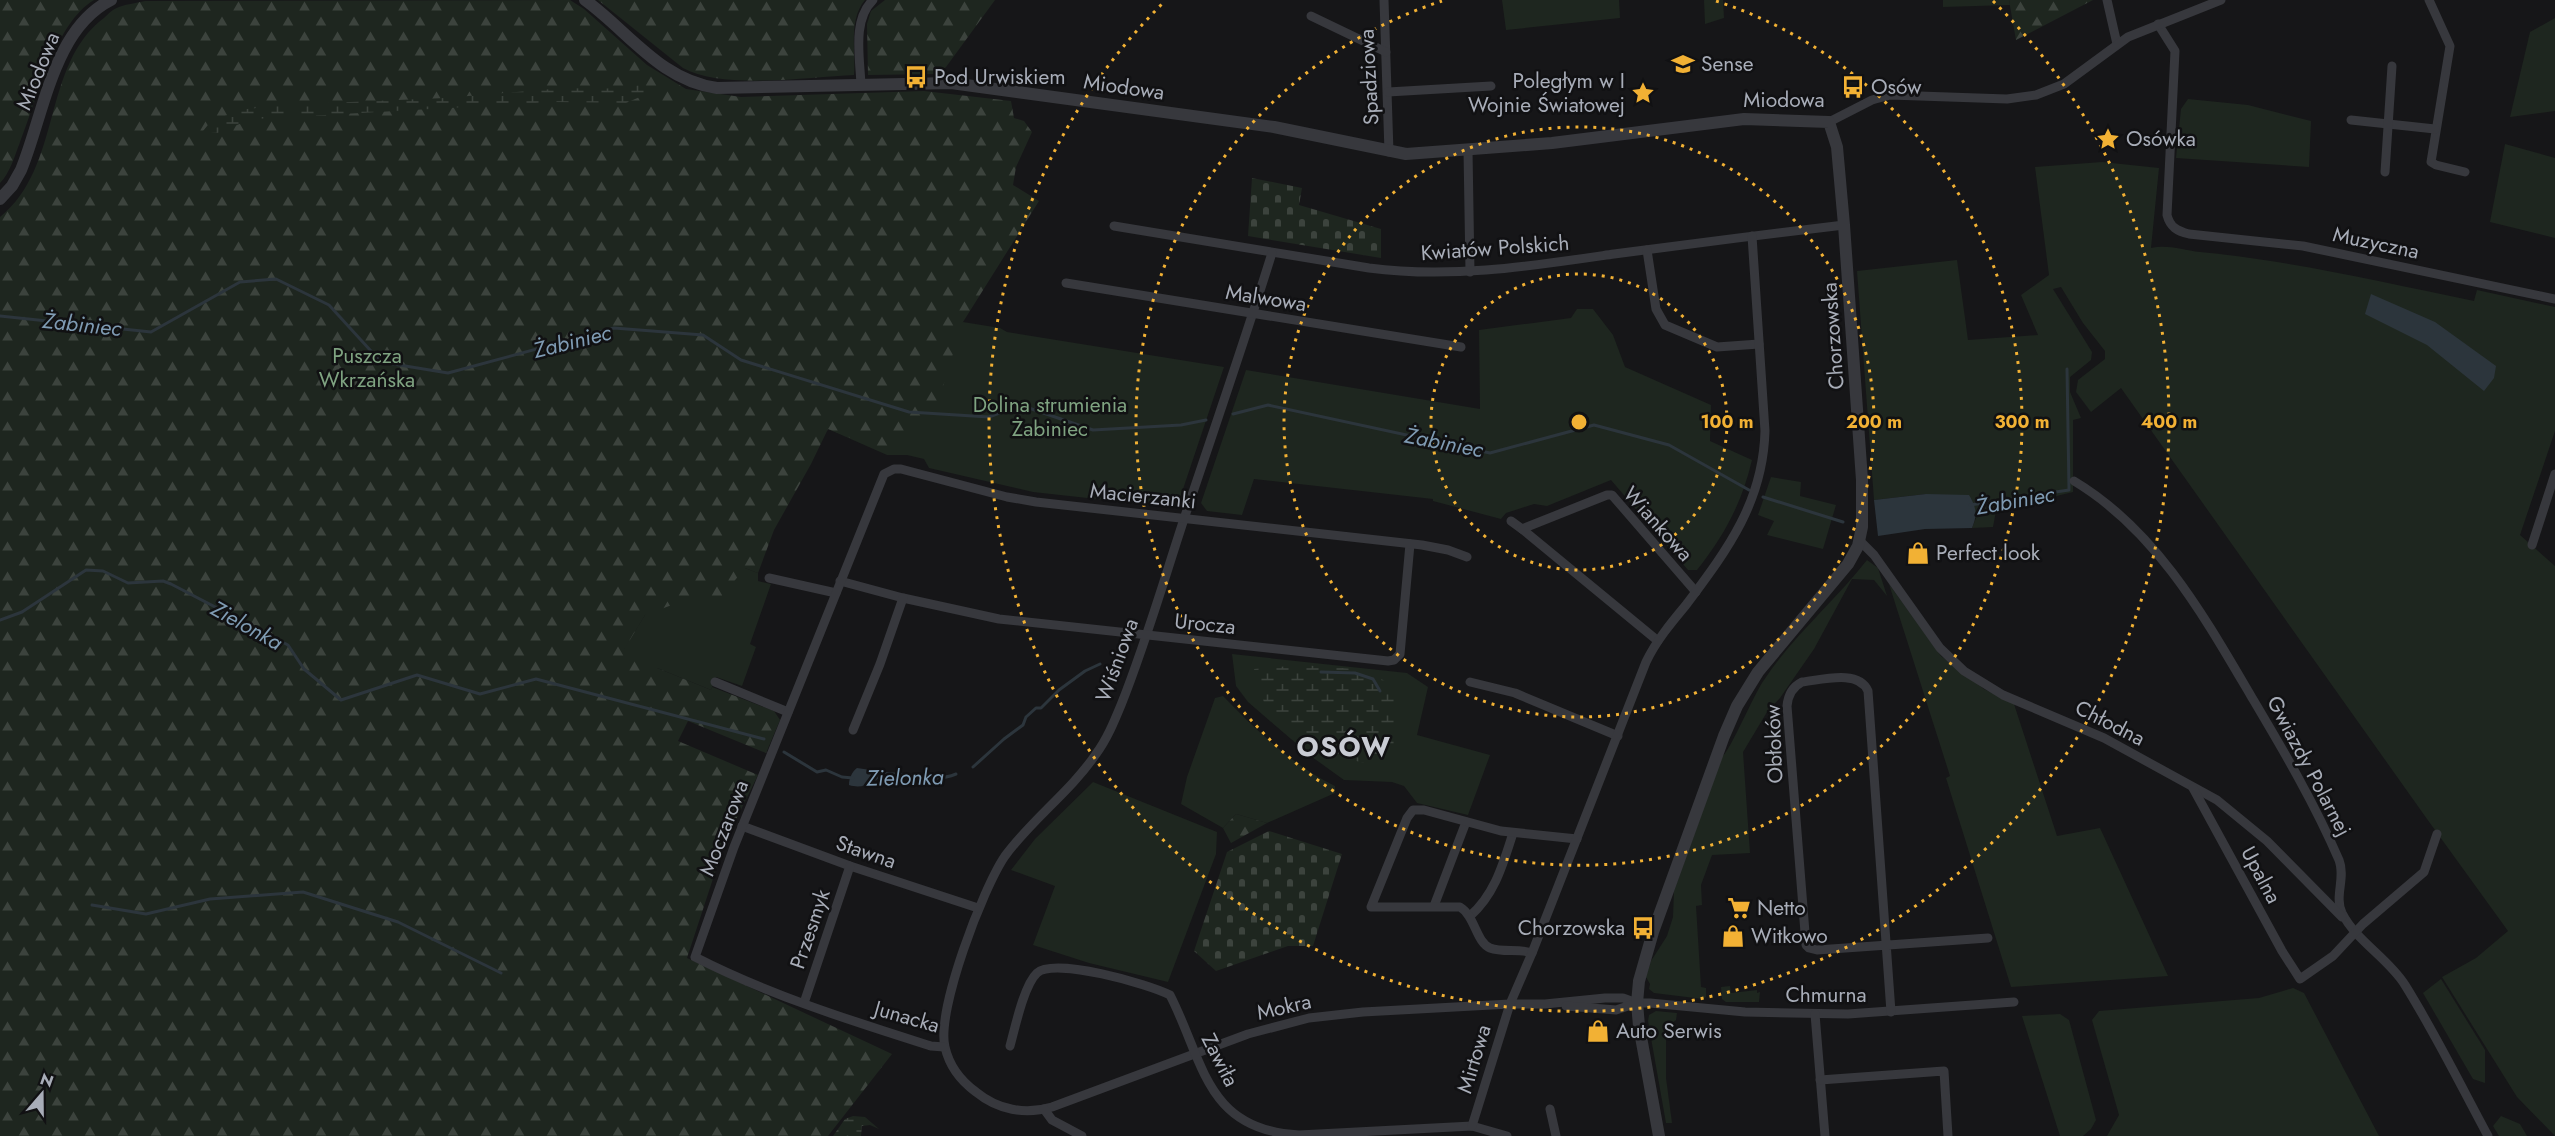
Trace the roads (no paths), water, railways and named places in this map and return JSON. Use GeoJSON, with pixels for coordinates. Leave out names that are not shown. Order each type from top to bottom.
{"type":"FeatureCollection","features":[{"type":"Feature","properties":{"kind":"street","name":"Miodowa"},"geometry":{"type":"LineString","coordinates":[[0,199],[12,186],[22,168],[65,46],[85,19],[111,0]]}},
{"type":"Feature","properties":{"kind":"street","name":"Miodowa"},"geometry":{"type":"LineString","coordinates":[[585,0],[663,68],[697,84],[730,89],[936,83],[970,85],[1274,127],[1389,152],[1409,154],[1552,143],[1744,119],[1830,122],[1872,100],[1890,95],[2007,99],[2036,95],[2064,84],[2128,37],[2221,0]]}},
{"type":"Feature","properties":{"kind":"street"},"geometry":{"type":"LineString","coordinates":[[861,85],[860,21],[865,8],[873,0]]}},
{"type":"Feature","properties":{"kind":"street","name":"Spadziowa"},"geometry":{"type":"LineString","coordinates":[[1384,0],[1389,152]]}},
{"type":"Feature","properties":{"kind":"street"},"geometry":{"type":"LineString","coordinates":[[2107,0],[2116,44]]}},
{"type":"Feature","properties":{"kind":"street"},"geometry":{"type":"LineString","coordinates":[[2429,0],[2450,46],[2431,162],[2465,172]]}},
{"type":"Feature","properties":{"kind":"street"},"geometry":{"type":"LineString","coordinates":[[1311,16],[1386,52]]}},
{"type":"Feature","properties":{"kind":"street","name":"Muzyczna"},"geometry":{"type":"LineString","coordinates":[[2158,24],[2175,51],[2167,215],[2169,223],[2175,229],[2189,234],[2303,246],[2555,299]]}},
{"type":"Feature","properties":{"kind":"street"},"geometry":{"type":"LineString","coordinates":[[2385,172],[2392,66]]}},
{"type":"Feature","properties":{"kind":"street"},"geometry":{"type":"LineString","coordinates":[[1388,92],[1491,86]]}},
{"type":"Feature","properties":{"kind":"street"},"geometry":{"type":"LineString","coordinates":[[2351,120],[2435,129]]}},
{"type":"Feature","properties":{"kind":"street","name":"Chorzowska"},"geometry":{"type":"LineString","coordinates":[[1659,1136],[1640,1037],[1637,1003],[1639,981],[1647,948],[1734,714],[1758,672],[1840,575],[1860,541],[1863,520],[1862,480],[1844,225],[1837,147],[1830,122]]}},
{"type":"Feature","properties":{"kind":"street"},"geometry":{"type":"LineString","coordinates":[[1468,150],[1470,272]]}},
{"type":"Feature","properties":{"kind":"street","name":"Kwiatów Polskich"},"geometry":{"type":"LineString","coordinates":[[1114,226],[1386,270],[1470,272],[1844,225]]}},
{"type":"Feature","properties":{"kind":"street","name":"Mirtowa"},"geometry":{"type":"LineString","coordinates":[[1472,1126],[1510,1004],[1646,662],[1658,641],[1720,561],[1747,514],[1759,476],[1765,431],[1752,236]]}},
{"type":"Feature","properties":{"kind":"street"},"geometry":{"type":"LineString","coordinates":[[1647,250],[1656,309],[1665,325],[1717,347],[1759,344]]}},
{"type":"Feature","properties":{"kind":"street","name":"Wiśniowa"},"geometry":{"type":"LineString","coordinates":[[944,1047],[943,1028],[947,1004],[978,908],[994,875],[1010,850],[1082,772],[1101,747],[1123,701],[1272,253]]}},
{"type":"Feature","properties":{"kind":"street","name":"Malwowa"},"geometry":{"type":"LineString","coordinates":[[1065,283],[1461,347]]}},
{"type":"Feature","properties":{"kind":"street","name":"Macierzanki"},"geometry":{"type":"LineString","coordinates":[[880,480],[888,471],[901,470],[1021,500],[1410,544],[1448,550],[1467,557]]}},
{"type":"Feature","properties":{"kind":"street"},"geometry":{"type":"LineString","coordinates":[[2532,544],[2555,474]]}},
{"type":"Feature","properties":{"kind":"street","name":"Moczarowa"},"geometry":{"type":"LineString","coordinates":[[695,957],[742,826],[880,480]]}},
{"type":"Feature","properties":{"kind":"street","name":"Gwiazdy Polarnej"},"geometry":{"type":"LineString","coordinates":[[2074,481],[2098,495],[2161,557],[2224,651],[2293,765],[2341,864],[2343,875],[2339,903],[2343,914],[2356,932],[2404,985],[2488,1136]]}},
{"type":"Feature","properties":{"kind":"street","name":"Wiankowa"},"geometry":{"type":"LineString","coordinates":[[1522,529],[1612,495],[1696,592]]}},
{"type":"Feature","properties":{"kind":"street"},"geometry":{"type":"LineString","coordinates":[[1511,520],[1658,641]]}},
{"type":"Feature","properties":{"kind":"street","name":"Chłodna"},"geometry":{"type":"LineString","coordinates":[[1860,541],[1874,555],[1940,648],[1964,671],[2003,695],[2096,734],[2217,800],[2267,841],[2356,932]]}},
{"type":"Feature","properties":{"kind":"street","name":"Urocza"},"geometry":{"type":"LineString","coordinates":[[840,581],[903,598],[999,619],[1389,661],[1397,658],[1400,647],[1410,544]]}},
{"type":"Feature","properties":{"kind":"street"},"geometry":{"type":"LineString","coordinates":[[769,578],[836,592]]}},
{"type":"Feature","properties":{"kind":"street"},"geometry":{"type":"LineString","coordinates":[[853,730],[880,664],[903,598]]}},
{"type":"Feature","properties":{"kind":"street","name":"Obłoków"},"geometry":{"type":"LineString","coordinates":[[1891,1012],[1887,945],[1868,691],[1865,685],[1855,678],[1802,682],[1791,691],[1787,706],[1804,941],[1809,948],[1817,950],[1887,945],[1988,938]]}},
{"type":"Feature","properties":{"kind":"street"},"geometry":{"type":"LineString","coordinates":[[715,682],[788,712]]}},
{"type":"Feature","properties":{"kind":"street"},"geometry":{"type":"LineString","coordinates":[[1470,682],[1515,693],[1618,736]]}},
{"type":"Feature","properties":{"kind":"street","name":"Upalna"},"geometry":{"type":"LineString","coordinates":[[2193,788],[2282,951],[2300,979],[2333,956],[2356,932]]}},
{"type":"Feature","properties":{"kind":"street"},"geometry":{"type":"LineString","coordinates":[[1532,953],[1490,948],[1483,941],[1470,916],[1460,907],[1371,907],[1407,818],[1413,810],[1424,810],[1513,833],[1577,839]]}},
{"type":"Feature","properties":{"kind":"street"},"geometry":{"type":"LineString","coordinates":[[1434,906],[1466,822]]}},
{"type":"Feature","properties":{"kind":"street","name":"Stawna"},"geometry":{"type":"LineString","coordinates":[[742,826],[850,866],[978,908]]}},
{"type":"Feature","properties":{"kind":"street"},"geometry":{"type":"LineString","coordinates":[[1470,916],[1491,893],[1513,833]]}},
{"type":"Feature","properties":{"kind":"street"},"geometry":{"type":"LineString","coordinates":[[2356,932],[2424,872],[2437,834]]}},
{"type":"Feature","properties":{"kind":"street","name":"Przesmyk"},"geometry":{"type":"LineString","coordinates":[[804,1003],[850,866]]}},
{"type":"Feature","properties":{"kind":"street","name":"Junacka"},"geometry":{"type":"LineString","coordinates":[[695,957],[722,971],[804,1003],[924,1044],[944,1047],[950,1062],[961,1078],[984,1098],[1015,1111],[1044,1109]]}},
{"type":"Feature","properties":{"kind":"street","name":"Zawiła"},"geometry":{"type":"LineString","coordinates":[[1010,1046],[1032,979],[1039,971],[1051,966],[1140,983],[1170,995],[1209,1085],[1221,1101],[1240,1118],[1258,1126],[1299,1135],[1374,1134],[1472,1126],[1507,1136]]}},
{"type":"Feature","properties":{"kind":"street","name":"Mokra"},"geometry":{"type":"LineString","coordinates":[[1044,1109],[1258,1030],[1322,1016],[1616,998],[1637,1003]]}},
{"type":"Feature","properties":{"kind":"street","name":"Chmurna"},"geometry":{"type":"LineString","coordinates":[[1637,1003],[1815,1014],[1891,1012],[2014,1002]]}},
{"type":"Feature","properties":{"kind":"street"},"geometry":{"type":"LineString","coordinates":[[1815,1014],[1825,1136]]}},
{"type":"Feature","properties":{"kind":"street"},"geometry":{"type":"LineString","coordinates":[[1820,1080],[1944,1071],[1948,1136]]}},
{"type":"Feature","properties":{"kind":"street"},"geometry":{"type":"LineString","coordinates":[[1044,1109],[1052,1120],[1082,1136]]}},
{"type":"Feature","properties":{"kind":"street"},"geometry":{"type":"LineString","coordinates":[[1550,1109],[1556,1136]]}},
{"type":"Feature","properties":{"kind":"waterway","name":"Żabiniec"},"geometry":{"type":"LineString","coordinates":[[0,316],[151,332],[240,282],[276,279],[329,305],[381,362],[448,373],[614,328],[703,335],[741,360],[909,412],[989,417],[1020,405],[1093,430],[1181,425],[1206,420]]}},
{"type":"Feature","properties":{"kind":"waterway","name":"Żabiniec"},"geometry":{"type":"LineString","coordinates":[[1970,505],[2069,490],[2067,369]]}},
{"type":"Feature","properties":{"kind":"waterway","name":"Żabiniec"},"geometry":{"type":"LineString","coordinates":[[1233,414],[1268,405],[1490,453],[1594,425],[1669,445],[1749,490]]}},
{"type":"Feature","properties":{"kind":"waterway","name":"Żabiniec"},"geometry":{"type":"LineString","coordinates":[[1763,497],[1843,522]]}},
{"type":"Feature","properties":{"kind":"waterway","name":"Zielonka"},"geometry":{"type":"LineString","coordinates":[[0,620],[22,612],[86,570],[103,571],[128,583],[163,581],[171,584],[288,645],[304,669],[341,700],[417,675],[480,694],[536,679],[764,739]]}},
{"type":"Feature","properties":{"kind":"waterway","name":"Zielonka"},"geometry":{"type":"LineString","coordinates":[[973,767],[1023,725],[1026,717],[1036,708],[1041,708],[1059,690],[1085,671],[1100,664]]}},
{"type":"Feature","properties":{"kind":"waterway"},"geometry":{"type":"LineString","coordinates":[[1321,672],[1355,673],[1373,679],[1380,691]]}},
{"type":"Feature","properties":{"kind":"waterway","name":"Zielonka"},"geometry":{"type":"LineString","coordinates":[[784,752],[817,772],[826,770],[842,777],[853,778]]}},
{"type":"Feature","properties":{"kind":"waterway","name":"Zielonka"},"geometry":{"type":"LineString","coordinates":[[881,774],[929,778],[956,774]]}},
{"type":"Feature","properties":{"kind":"waterway"},"geometry":{"type":"LineString","coordinates":[[92,905],[146,914],[210,899],[303,892],[398,922],[501,973]]}},
{"type":"Feature","properties":{"kind":"place","name":"Sense"},"geometry":{"type":"Point","coordinates":[1683,64]}},
{"type":"Feature","properties":{"kind":"place","name":"Pod Urwiskiem"},"geometry":{"type":"Point","coordinates":[916,77]}},
{"type":"Feature","properties":{"kind":"place","name":"Osów"},"geometry":{"type":"Point","coordinates":[1853,87]}},
{"type":"Feature","properties":{"kind":"place","name":"Poległym w I Wojnie Światowej"},"geometry":{"type":"Point","coordinates":[1643,93]}},
{"type":"Feature","properties":{"kind":"place","name":"Osówka"},"geometry":{"type":"Point","coordinates":[2108,139]}},
{"type":"Feature","properties":{"kind":"place","name":"Perfect look"},"geometry":{"type":"Point","coordinates":[1918,553]}},
{"type":"Feature","properties":{"kind":"place","name":"Netto"},"geometry":{"type":"Point","coordinates":[1739,908]}},
{"type":"Feature","properties":{"kind":"place","name":"Chorzowska"},"geometry":{"type":"Point","coordinates":[1643,928]}},
{"type":"Feature","properties":{"kind":"place","name":"Witkowo"},"geometry":{"type":"Point","coordinates":[1733,936]}},
{"type":"Feature","properties":{"kind":"place","name":"Auto Serwis"},"geometry":{"type":"Point","coordinates":[1598,1031]}},
{"type":"Feature","properties":{"kind":"district","name":"OSÓW"},"geometry":{"type":"Point","coordinates":[1344,747]}},
{"type":"Feature","properties":{"kind":"park label","name":"Puszcza Wkrzańska"},"geometry":{"type":"Point","coordinates":[367,368]}},
{"type":"Feature","properties":{"kind":"park label","name":"Dolina strumienia Żabiniec"},"geometry":{"type":"Point","coordinates":[1050,417]}}]}
